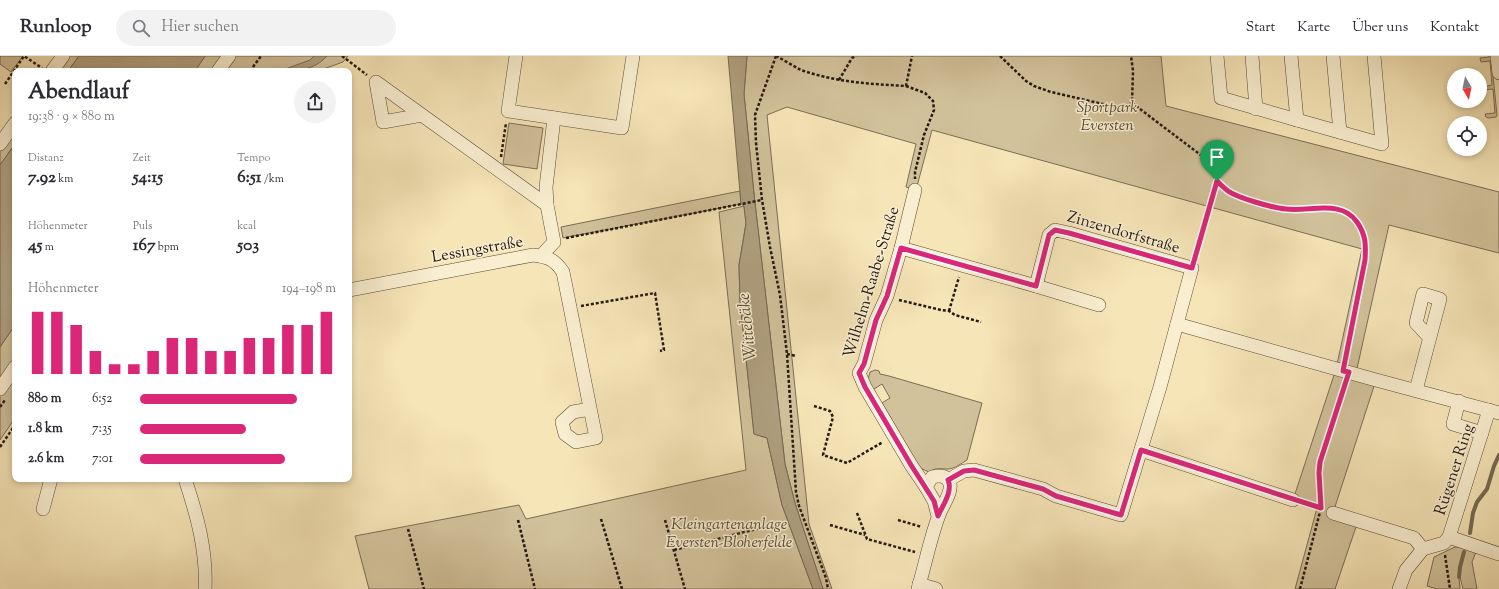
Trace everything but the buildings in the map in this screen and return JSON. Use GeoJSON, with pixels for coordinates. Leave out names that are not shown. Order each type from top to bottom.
{"type":"FeatureCollection","features":[{"type":"Feature","properties":{"kind":"street"},"geometry":{"type":"LineString","coordinates":[[54,68],[63,56]]}},
{"type":"Feature","properties":{"kind":"street"},"geometry":{"type":"LineString","coordinates":[[220,68],[229,56]]}},
{"type":"Feature","properties":{"kind":"street"},"geometry":{"type":"LineString","coordinates":[[516,56],[508,111],[622,128],[633,56]]}},
{"type":"Feature","properties":{"kind":"street"},"geometry":{"type":"LineString","coordinates":[[1216,56],[1221,98],[1382,144],[1374,56]]}},
{"type":"Feature","properties":{"kind":"street"},"geometry":{"type":"LineString","coordinates":[[1252,56],[1256,109]]}},
{"type":"Feature","properties":{"kind":"street"},"geometry":{"type":"LineString","coordinates":[[1291,56],[1297,120]]}},
{"type":"Feature","properties":{"kind":"street"},"geometry":{"type":"LineString","coordinates":[[1332,56],[1340,132]]}},
{"type":"Feature","properties":{"kind":"street"},"geometry":{"type":"LineString","coordinates":[[1497,56],[1499,72]]}},
{"type":"Feature","properties":{"kind":"street"},"geometry":{"type":"LineString","coordinates":[[376,82],[383,122],[422,116]]}},
{"type":"Feature","properties":{"kind":"street"},"geometry":{"type":"LineString","coordinates":[[376,82],[547,205]]}},
{"type":"Feature","properties":{"kind":"street"},"geometry":{"type":"LineString","coordinates":[[541,256],[554,242],[547,205],[546,187],[554,118]]}},
{"type":"Feature","properties":{"kind":"street"},"geometry":{"type":"LineString","coordinates":[[0,144],[12,128]]}},
{"type":"Feature","properties":{"kind":"street","name":"Wilhelm-Raabe-Straße"},"geometry":{"type":"LineString","coordinates":[[915,190],[901,248],[887,296],[876,320],[864,364],[859,373],[865,387],[934,501],[938,516]]}},
{"type":"Feature","properties":{"kind":"street","name":"Zinzendorfstraße"},"geometry":{"type":"LineString","coordinates":[[948,480],[964,471],[974,470],[1043,489],[1056,496],[1121,515],[1141,450],[1192,268],[1055,230],[1049,235],[1036,286]]}},
{"type":"Feature","properties":{"kind":"street"},"geometry":{"type":"LineString","coordinates":[[901,248],[1099,305]]}},
{"type":"Feature","properties":{"kind":"street","name":"Lessingstraße"},"geometry":{"type":"LineString","coordinates":[[352,289],[532,255],[541,256],[556,262],[563,272],[590,409]]}},
{"type":"Feature","properties":{"kind":"street"},"geometry":{"type":"LineString","coordinates":[[1177,324],[1376,380],[1459,401],[1494,412]]}},
{"type":"Feature","properties":{"kind":"street"},"geometry":{"type":"LineString","coordinates":[[1416,390],[1430,337]]}},
{"type":"Feature","properties":{"kind":"street"},"geometry":{"type":"LineString","coordinates":[[0,389],[12,371]]}},
{"type":"Feature","properties":{"kind":"street"},"geometry":{"type":"LineString","coordinates":[[1459,401],[1453,424],[1482,433]]}},
{"type":"Feature","properties":{"kind":"street","name":"Rügener Ring"},"geometry":{"type":"LineString","coordinates":[[1494,412],[1482,433],[1446,540],[1499,554]]}},
{"type":"Feature","properties":{"kind":"street"},"geometry":{"type":"LineString","coordinates":[[1141,450],[1293,500]]}},
{"type":"Feature","properties":{"kind":"street"},"geometry":{"type":"LineString","coordinates":[[926,487],[932,477],[942,476],[948,480],[950,484],[949,493],[938,516],[918,586],[936,589]]}},
{"type":"Feature","properties":{"kind":"street"},"geometry":{"type":"LineString","coordinates":[[43,509],[50,482]]}},
{"type":"Feature","properties":{"kind":"street"},"geometry":{"type":"LineString","coordinates":[[186,482],[201,534],[206,571],[205,589]]}},
{"type":"Feature","properties":{"kind":"street"},"geometry":{"type":"LineString","coordinates":[[1327,511],[1414,538],[1423,549]]}},
{"type":"Feature","properties":{"kind":"street"},"geometry":{"type":"LineString","coordinates":[[1399,589],[1406,570],[1423,549],[1446,540]]}},
{"type":"Feature","properties":{"kind":"path"},"geometry":{"type":"LineString","coordinates":[[16,68],[24,56],[41,68]]}},
{"type":"Feature","properties":{"kind":"path"},"geometry":{"type":"LineString","coordinates":[[252,68],[260,56]]}},
{"type":"Feature","properties":{"kind":"path"},"geometry":{"type":"LineString","coordinates":[[342,56],[376,82]]}},
{"type":"Feature","properties":{"kind":"path"},"geometry":{"type":"LineString","coordinates":[[828,589],[826,578],[799,506],[796,492],[787,354],[780,295],[761,201],[756,143],[756,115],[776,56],[800,69],[839,80],[865,84],[906,86],[925,93],[933,101],[934,110],[924,135],[915,172],[915,190]]}},
{"type":"Feature","properties":{"kind":"path"},"geometry":{"type":"LineString","coordinates":[[839,80],[852,58],[856,56]]}},
{"type":"Feature","properties":{"kind":"path"},"geometry":{"type":"LineString","coordinates":[[906,86],[912,56]]}},
{"type":"Feature","properties":{"kind":"path"},"geometry":{"type":"LineString","coordinates":[[1000,56],[1026,81],[1034,86],[1051,92],[1120,108],[1132,103]]}},
{"type":"Feature","properties":{"kind":"path"},"geometry":{"type":"LineString","coordinates":[[1131,56],[1133,71],[1132,103]]}},
{"type":"Feature","properties":{"kind":"path"},"geometry":{"type":"LineString","coordinates":[[6,84],[12,75]]}},
{"type":"Feature","properties":{"kind":"path"},"geometry":{"type":"LineString","coordinates":[[1132,103],[1202,156],[1217,181],[1229,192],[1249,200],[1285,209],[1332,208],[1342,210],[1353,216],[1363,231],[1366,243],[1365,260],[1349,372],[1320,462],[1319,473],[1327,511],[1300,589]]}},
{"type":"Feature","properties":{"kind":"path"},"geometry":{"type":"LineString","coordinates":[[499,170],[508,111]]}},
{"type":"Feature","properties":{"kind":"path"},"geometry":{"type":"LineString","coordinates":[[1192,268],[1217,181]]}},
{"type":"Feature","properties":{"kind":"path"},"geometry":{"type":"LineString","coordinates":[[554,242],[563,238],[761,201]]}},
{"type":"Feature","properties":{"kind":"path"},"geometry":{"type":"LineString","coordinates":[[949,311],[962,265]]}},
{"type":"Feature","properties":{"kind":"path"},"geometry":{"type":"LineString","coordinates":[[570,308],[655,293],[657,318],[664,350],[660,351]]}},
{"type":"Feature","properties":{"kind":"path"},"geometry":{"type":"LineString","coordinates":[[887,296],[949,311],[955,315],[981,322]]}},
{"type":"Feature","properties":{"kind":"path"},"geometry":{"type":"LineString","coordinates":[[787,354],[796,356]]}},
{"type":"Feature","properties":{"kind":"path"},"geometry":{"type":"LineString","coordinates":[[814,406],[830,411],[833,417],[823,455],[848,463],[894,436]]}},
{"type":"Feature","properties":{"kind":"path"},"geometry":{"type":"LineString","coordinates":[[0,447],[12,429]]}},
{"type":"Feature","properties":{"kind":"path"},"geometry":{"type":"LineString","coordinates":[[1293,500],[1327,511]]}},
{"type":"Feature","properties":{"kind":"path"},"geometry":{"type":"LineString","coordinates":[[857,513],[867,539],[928,555]]}},
{"type":"Feature","properties":{"kind":"path"},"geometry":{"type":"LineString","coordinates":[[601,519],[622,589]]}},
{"type":"Feature","properties":{"kind":"path"},"geometry":{"type":"LineString","coordinates":[[518,520],[536,589]]}},
{"type":"Feature","properties":{"kind":"path"},"geometry":{"type":"LineString","coordinates":[[665,520],[685,589]]}},
{"type":"Feature","properties":{"kind":"path"},"geometry":{"type":"LineString","coordinates":[[898,520],[934,530]]}},
{"type":"Feature","properties":{"kind":"path"},"geometry":{"type":"LineString","coordinates":[[830,525],[865,535]]}},
{"type":"Feature","properties":{"kind":"path"},"geometry":{"type":"LineString","coordinates":[[674,550],[760,528]]}},
{"type":"Feature","properties":{"kind":"path"},"geometry":{"type":"LineString","coordinates":[[408,530],[424,589]]}},
{"type":"Feature","properties":{"kind":"path"},"geometry":{"type":"LineString","coordinates":[[1446,540],[1450,589]]}},
{"type":"Feature","properties":{"kind":"green space"},"geometry":{"type":"Polygon","coordinates":[[[1,56],[23,56],[14,68],[12,68],[11,72],[0,64],[1,56]]]}},
{"type":"Feature","properties":{"kind":"green space"},"geometry":{"type":"Polygon","coordinates":[[[62,56],[79,56],[70,68],[54,68],[62,56]]]}},
{"type":"Feature","properties":{"kind":"green space"},"geometry":{"type":"Polygon","coordinates":[[[205,56],[348,56],[343,62],[326,68],[197,68],[205,56]]]}},
{"type":"Feature","properties":{"kind":"green space","name":"Sportpark Eversten"},"geometry":{"type":"Polygon","coordinates":[[[747,56],[1161,56],[1166,106],[1499,192],[1499,253],[1389,225],[1356,373],[1376,380],[1333,513],[1358,521],[1335,589],[1295,589],[1317,508],[1293,500],[1336,369],[1362,249],[932,130],[916,190],[906,187],[916,144],[787,107],[767,115],[809,524],[832,589],[823,589],[795,503],[785,464],[744,94],[747,56]]]}},
{"type":"Feature","properties":{"kind":"green space"},"geometry":{"type":"Polygon","coordinates":[[[1491,56],[1497,115],[1496,117],[1489,118],[1485,114],[1495,113],[1493,89],[1487,90],[1487,86],[1492,85],[1490,61],[1481,62],[1480,58],[1491,56]]]}},
{"type":"Feature","properties":{"kind":"green space"},"geometry":{"type":"Polygon","coordinates":[[[509,123],[543,128],[537,169],[503,164],[509,123]]]}},
{"type":"Feature","properties":{"kind":"green space"},"geometry":{"type":"Polygon","coordinates":[[[12,127],[12,148],[0,165],[0,144],[12,127]]]}},
{"type":"Feature","properties":{"kind":"green space"},"geometry":{"type":"Polygon","coordinates":[[[740,191],[741,204],[563,238],[561,227],[740,191]]]}},
{"type":"Feature","properties":{"kind":"green space","name":"Kleingartenanlage Eversten-Bloherfelde"},"geometry":{"type":"Polygon","coordinates":[[[744,206],[746,223],[739,265],[740,301],[754,434],[767,438],[782,505],[813,589],[369,589],[355,536],[519,505],[526,519],[746,470],[719,212],[744,206]]]}},
{"type":"Feature","properties":{"kind":"green space"},"geometry":{"type":"Polygon","coordinates":[[[12,329],[12,422],[0,440],[0,347],[12,329]]]}},
{"type":"Feature","properties":{"kind":"green space"},"geometry":{"type":"Polygon","coordinates":[[[875,370],[879,371],[880,374],[982,403],[967,460],[950,469],[936,469],[929,472],[920,468],[882,403],[890,398],[882,384],[874,389],[870,388],[867,383],[870,372],[875,370]]]}},
{"type":"Feature","properties":{"kind":"green space"},"geometry":{"type":"Polygon","coordinates":[[[1455,547],[1463,547],[1476,552],[1472,562],[1477,589],[1463,589],[1460,577],[1460,589],[1437,589],[1427,586],[1434,557],[1455,547]]]}},
{"type":"Feature","properties":{"kind":"water"},"geometry":{"type":"Polygon","coordinates":[[[79,56],[205,56],[197,68],[70,68],[79,56]]]}},
{"type":"Feature","properties":{"kind":"water"},"geometry":{"type":"Polygon","coordinates":[[[314,56],[327,56],[322,61],[308,68],[288,68],[310,60],[314,56]]]}},
{"type":"Feature","properties":{"kind":"water","name":"Wittebäke"},"geometry":{"type":"Polygon","coordinates":[[[728,56],[747,56],[744,94],[785,464],[795,503],[823,589],[813,589],[782,505],[767,438],[754,434],[740,301],[739,265],[746,224],[744,206],[741,204],[728,56]]]}},
{"type":"Feature","properties":{"kind":"water"},"geometry":{"type":"Polygon","coordinates":[[[12,148],[12,329],[0,347],[0,165],[12,148]]]}},
{"type":"Feature","properties":{"kind":"waterway"},"geometry":{"type":"LineString","coordinates":[[1470,533],[1473,513],[1477,502],[1487,489],[1499,455]]}},
{"type":"Feature","properties":{"kind":"waterway"},"geometry":{"type":"LineString","coordinates":[[1459,577],[1464,552]]}},
{"type":"Feature","properties":{"kind":"route"},"geometry":{"type":"LineString","coordinates":[[1217,181],[1229,192],[1249,200],[1285,209],[1332,208],[1342,210],[1353,216],[1363,231],[1366,243],[1365,260],[1343,371],[1349,372],[1320,462],[1319,473],[1321,508],[1141,450],[1121,515],[1056,496],[1043,489],[974,470],[964,471],[948,480],[950,484],[949,493],[938,516],[934,501],[865,387],[859,373],[864,364],[876,320],[887,296],[901,248],[1036,286],[1049,235],[1055,230],[1192,268],[1217,181]]}}]}
